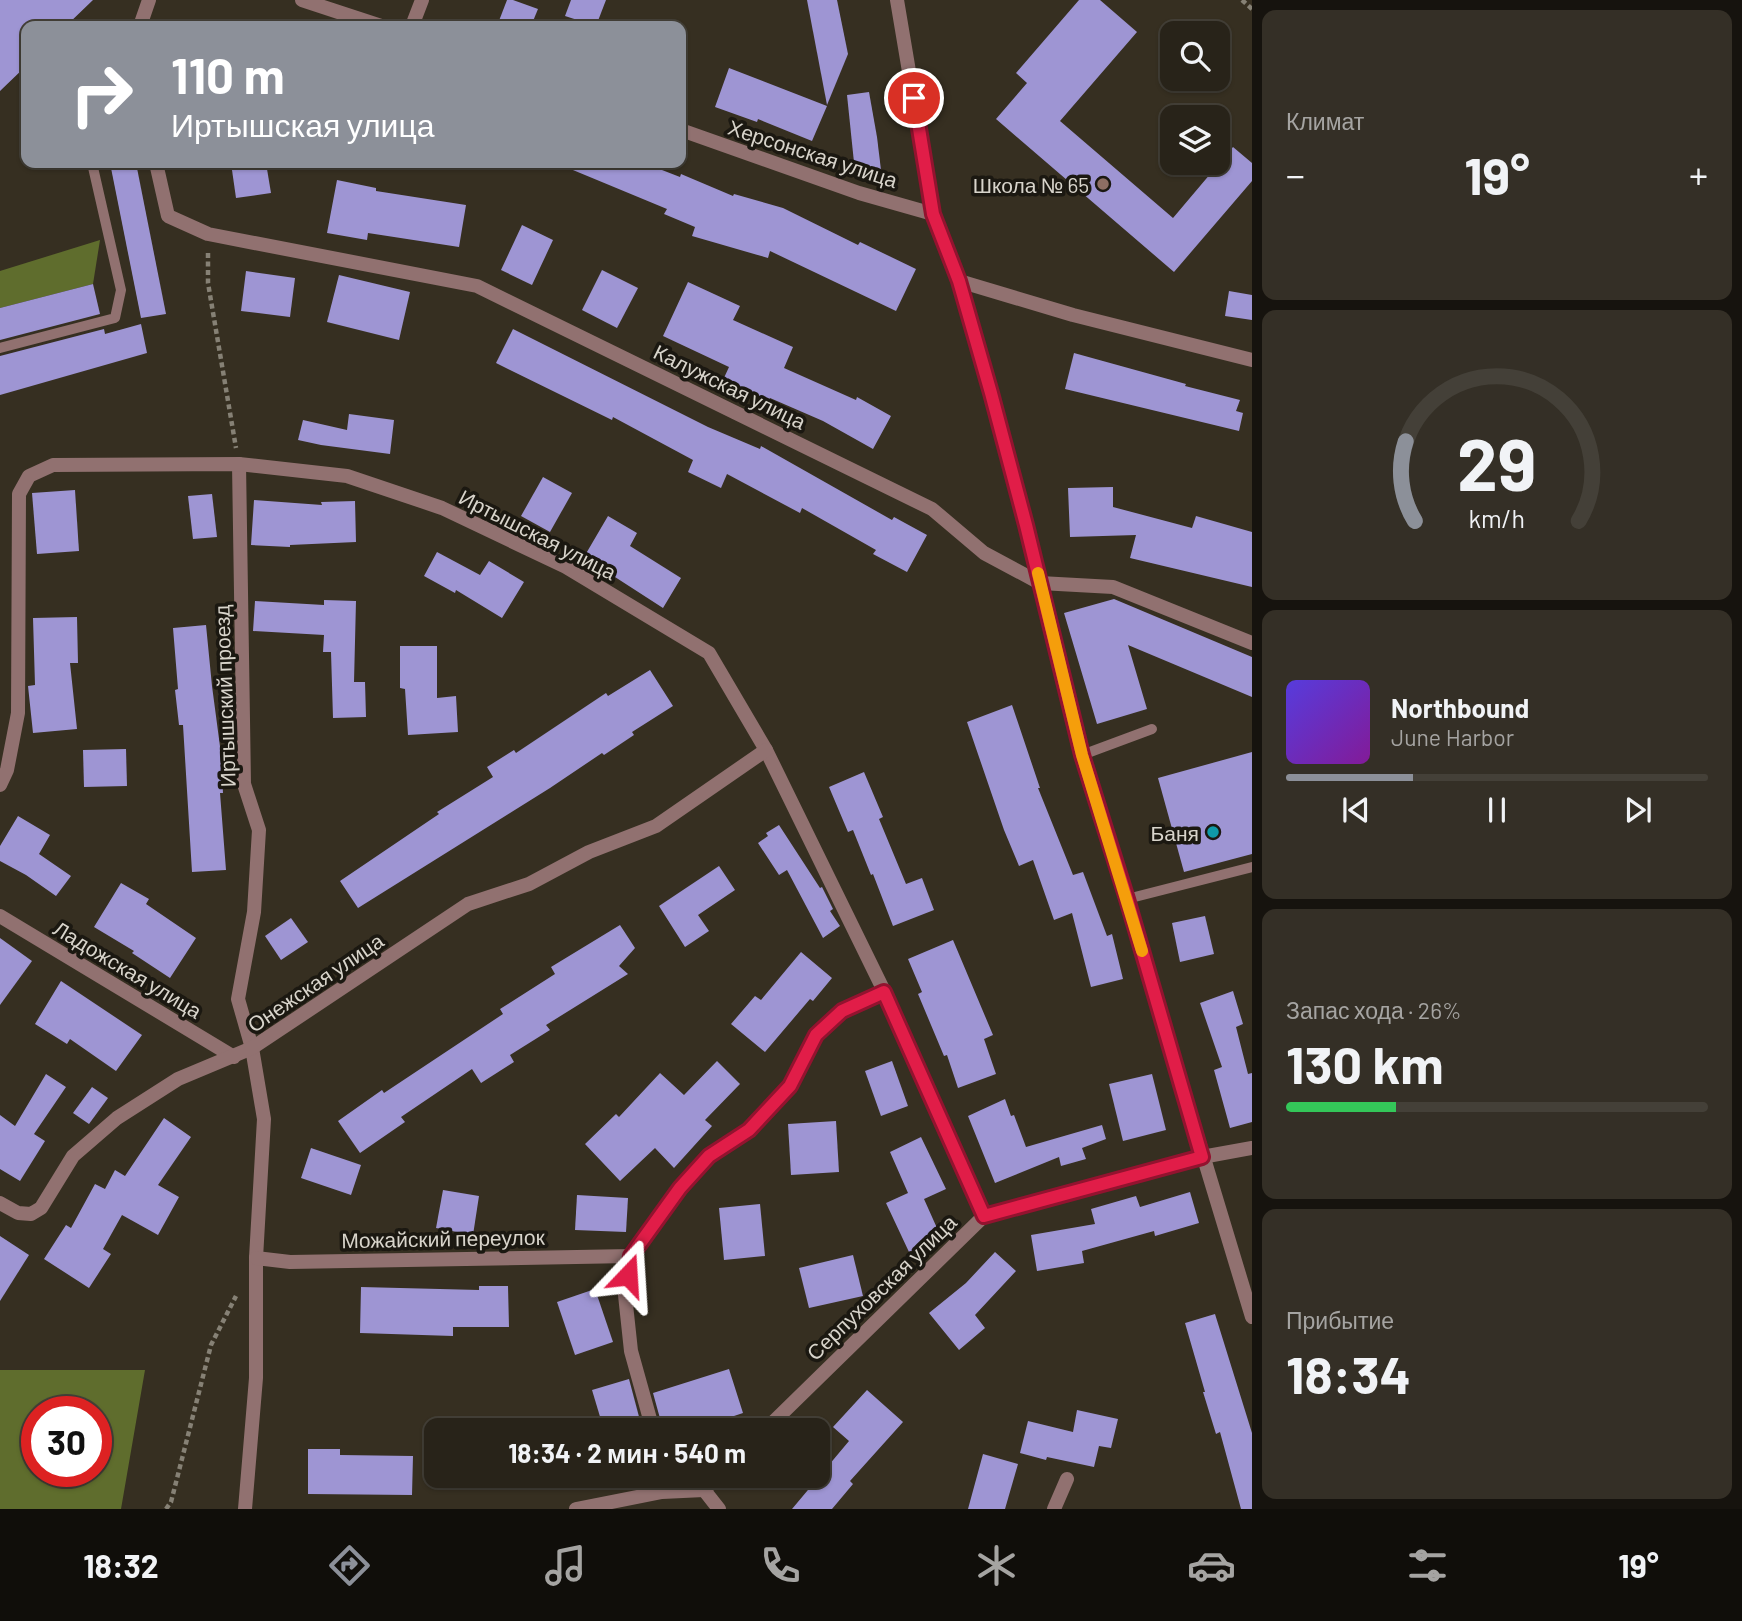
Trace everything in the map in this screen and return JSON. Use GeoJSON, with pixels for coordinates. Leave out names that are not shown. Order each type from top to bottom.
{"type":"FeatureCollection","features":[{"type":"Feature","properties":{"kind":"street"},"geometry":{"type":"LineString","coordinates":[[142,21],[149,0]]}},
{"type":"Feature","properties":{"kind":"street"},"geometry":{"type":"LineString","coordinates":[[302,0],[367,21]]}},
{"type":"Feature","properties":{"kind":"street"},"geometry":{"type":"LineString","coordinates":[[414,21],[422,0]]}},
{"type":"Feature","properties":{"kind":"street"},"geometry":{"type":"LineString","coordinates":[[897,0],[933,214],[959,281],[991,393],[1082,755],[1252,1317]]}},
{"type":"Feature","properties":{"kind":"street","name":"Херсонская улица"},"geometry":{"type":"LineString","coordinates":[[686,132],[859,192],[933,214]]}},
{"type":"Feature","properties":{"kind":"street","name":"Калужская улица"},"geometry":{"type":"LineString","coordinates":[[157,168],[168,216],[208,234],[477,286],[932,509],[984,553],[1040,583],[1113,587],[1252,643]]}},
{"type":"Feature","properties":{"kind":"street"},"geometry":{"type":"LineString","coordinates":[[959,281],[1073,315],[1252,360]]}},
{"type":"Feature","properties":{"kind":"street","name":"Иртышская улица"},"geometry":{"type":"LineString","coordinates":[[0,785],[7,770],[18,713],[19,494],[29,476],[53,465],[239,464],[347,475],[442,508],[566,567],[709,653],[766,750],[884,992],[984,1216]]}},
{"type":"Feature","properties":{"kind":"street","name":"Иртышский проезд"},"geometry":{"type":"LineString","coordinates":[[239,464],[244,784],[258,830],[254,912],[238,999],[252,1048]]}},
{"type":"Feature","properties":{"kind":"street","name":"Онежская улица"},"geometry":{"type":"LineString","coordinates":[[245,1509],[256,1378],[256,1258],[264,1119],[252,1048],[468,904],[528,884],[589,852],[656,826],[766,750]]}},
{"type":"Feature","properties":{"kind":"street","name":"Ладожская улица"},"geometry":{"type":"LineString","coordinates":[[0,916],[234,1057]]}},
{"type":"Feature","properties":{"kind":"street"},"geometry":{"type":"LineString","coordinates":[[650,1418],[631,1351],[625,1295],[631,1256],[680,1188],[709,1156],[749,1130],[790,1086],[816,1035],[842,1011],[884,992]]}},
{"type":"Feature","properties":{"kind":"street"},"geometry":{"type":"LineString","coordinates":[[0,1203],[18,1213],[31,1214],[41,1208],[73,1156],[117,1118],[178,1079],[252,1048]]}},
{"type":"Feature","properties":{"kind":"street","name":"Серпуховская улица"},"geometry":{"type":"LineString","coordinates":[[777,1418],[984,1216],[1202,1157],[1252,1148]]}},
{"type":"Feature","properties":{"kind":"street","name":"Можайский переулок"},"geometry":{"type":"LineString","coordinates":[[256,1258],[290,1262],[631,1256]]}},
{"type":"Feature","properties":{"kind":"street"},"geometry":{"type":"LineString","coordinates":[[1054,1509],[1067,1479]]}},
{"type":"Feature","properties":{"kind":"street"},"geometry":{"type":"LineString","coordinates":[[701,1488],[719,1509]]}},
{"type":"Feature","properties":{"kind":"street"},"geometry":{"type":"LineString","coordinates":[[576,1509],[662,1492],[704,1490]]}},
{"type":"Feature","properties":{"kind":"lane"},"geometry":{"type":"LineString","coordinates":[[0,348],[115,318],[121,290],[93,168]]}},
{"type":"Feature","properties":{"kind":"lane"},"geometry":{"type":"LineString","coordinates":[[1082,755],[1152,729]]}},
{"type":"Feature","properties":{"kind":"lane"},"geometry":{"type":"LineString","coordinates":[[1127,899],[1252,867]]}},
{"type":"Feature","properties":{"kind":"path"},"geometry":{"type":"LineString","coordinates":[[1242,0],[1252,9]]}},
{"type":"Feature","properties":{"kind":"path"},"geometry":{"type":"LineString","coordinates":[[208,234],[208,283],[239,464]]}},
{"type":"Feature","properties":{"kind":"path"},"geometry":{"type":"LineString","coordinates":[[166,1509],[171,1502],[211,1345],[237,1295]]}},
{"type":"Feature","properties":{"kind":"green space"},"geometry":{"type":"Polygon","coordinates":[[[100,240],[93,284],[0,308],[0,271],[100,240]]]}},
{"type":"Feature","properties":{"kind":"green space"},"geometry":{"type":"Polygon","coordinates":[[[0,1370],[145,1370],[121,1509],[0,1509],[0,1370]]]}},
{"type":"Feature","properties":{"kind":"building"},"geometry":{"type":"Polygon","coordinates":[[[0,0],[93,0],[71,21],[21,21],[21,71],[0,91],[0,0]]]}},
{"type":"Feature","properties":{"kind":"building"},"geometry":{"type":"Polygon","coordinates":[[[507,0],[538,9],[533,21],[499,21],[507,0]]]}},
{"type":"Feature","properties":{"kind":"building"},"geometry":{"type":"Polygon","coordinates":[[[571,0],[606,0],[598,21],[580,21],[565,16],[571,0]]]}},
{"type":"Feature","properties":{"kind":"building"},"geometry":{"type":"Polygon","coordinates":[[[807,0],[837,0],[848,54],[827,105],[807,0]]]}},
{"type":"Feature","properties":{"kind":"building"},"geometry":{"type":"Polygon","coordinates":[[[1079,0],[1100,0],[1137,32],[1060,121],[1173,218],[1209,175],[1230,175],[1230,151],[1233,147],[1252,163],[1252,181],[1174,272],[996,119],[1027,83],[1016,73],[1079,0]]]}},
{"type":"Feature","properties":{"kind":"building"},"geometry":{"type":"Polygon","coordinates":[[[729,68],[827,106],[812,141],[758,119],[757,122],[715,107],[729,68]]]}},
{"type":"Feature","properties":{"kind":"building"},"geometry":{"type":"Polygon","coordinates":[[[869,92],[881,170],[855,172],[847,95],[869,92]]]}},
{"type":"Feature","properties":{"kind":"building"},"geometry":{"type":"Polygon","coordinates":[[[111,168],[137,168],[166,314],[141,318],[111,168]]]}},
{"type":"Feature","properties":{"kind":"building"},"geometry":{"type":"Polygon","coordinates":[[[232,168],[267,168],[271,193],[236,198],[232,168]]]}},
{"type":"Feature","properties":{"kind":"building"},"geometry":{"type":"Polygon","coordinates":[[[568,168],[657,168],[680,177],[681,174],[733,196],[734,194],[783,208],[858,245],[860,242],[916,269],[896,311],[770,251],[768,258],[692,236],[695,227],[664,214],[667,209],[568,168]]]}},
{"type":"Feature","properties":{"kind":"building"},"geometry":{"type":"Polygon","coordinates":[[[337,180],[376,188],[376,191],[466,205],[459,247],[368,233],[367,240],[327,233],[337,180]]]}},
{"type":"Feature","properties":{"kind":"building"},"geometry":{"type":"Polygon","coordinates":[[[522,225],[553,240],[532,285],[501,270],[522,225]]]}},
{"type":"Feature","properties":{"kind":"building"},"geometry":{"type":"Polygon","coordinates":[[[602,270],[638,288],[617,328],[582,310],[602,270]]]}},
{"type":"Feature","properties":{"kind":"building"},"geometry":{"type":"Polygon","coordinates":[[[246,271],[295,278],[290,317],[241,311],[246,271]]]}},
{"type":"Feature","properties":{"kind":"building"},"geometry":{"type":"Polygon","coordinates":[[[339,275],[410,292],[399,340],[327,322],[339,275]]]}},
{"type":"Feature","properties":{"kind":"building"},"geometry":{"type":"Polygon","coordinates":[[[688,282],[740,306],[733,320],[793,347],[784,368],[856,400],[857,397],[891,416],[873,449],[823,421],[723,380],[729,367],[663,336],[688,282]]]}},
{"type":"Feature","properties":{"kind":"building"},"geometry":{"type":"Polygon","coordinates":[[[93,284],[100,314],[0,340],[0,308],[93,284]]]}},
{"type":"Feature","properties":{"kind":"building"},"geometry":{"type":"Polygon","coordinates":[[[1229,291],[1252,295],[1252,320],[1225,316],[1229,291]]]}},
{"type":"Feature","properties":{"kind":"building"},"geometry":{"type":"Polygon","coordinates":[[[141,324],[147,353],[0,395],[0,356],[104,329],[105,334],[141,324]]]}},
{"type":"Feature","properties":{"kind":"building"},"geometry":{"type":"Polygon","coordinates":[[[513,329],[708,427],[760,449],[761,446],[892,520],[894,517],[927,535],[907,572],[873,554],[876,550],[802,508],[800,513],[727,474],[721,488],[688,472],[693,460],[613,417],[612,420],[496,363],[513,329]]]}},
{"type":"Feature","properties":{"kind":"building"},"geometry":{"type":"Polygon","coordinates":[[[1074,353],[1240,400],[1236,411],[1243,413],[1239,431],[1065,389],[1074,353]]]}},
{"type":"Feature","properties":{"kind":"building"},"geometry":{"type":"Polygon","coordinates":[[[349,414],[394,420],[390,454],[298,440],[303,420],[347,430],[349,414]]]}},
{"type":"Feature","properties":{"kind":"building"},"geometry":{"type":"Polygon","coordinates":[[[543,477],[572,493],[550,532],[521,516],[543,477]]]}},
{"type":"Feature","properties":{"kind":"building"},"geometry":{"type":"Polygon","coordinates":[[[1113,487],[1113,507],[1192,528],[1196,516],[1252,532],[1252,587],[1130,558],[1136,535],[1070,537],[1068,488],[1113,487]]]}},
{"type":"Feature","properties":{"kind":"building"},"geometry":{"type":"Polygon","coordinates":[[[75,490],[79,551],[37,554],[32,493],[75,490]]]}},
{"type":"Feature","properties":{"kind":"building"},"geometry":{"type":"Polygon","coordinates":[[[212,494],[217,537],[193,539],[188,496],[212,494]]]}},
{"type":"Feature","properties":{"kind":"building"},"geometry":{"type":"Polygon","coordinates":[[[254,500],[322,505],[321,502],[355,501],[356,542],[290,547],[251,545],[254,500]]]}},
{"type":"Feature","properties":{"kind":"building"},"geometry":{"type":"Polygon","coordinates":[[[608,516],[637,533],[630,546],[681,578],[663,608],[584,557],[608,516]]]}},
{"type":"Feature","properties":{"kind":"building"},"geometry":{"type":"Polygon","coordinates":[[[437,552],[480,575],[489,561],[524,582],[502,618],[456,590],[455,593],[424,576],[437,552]]]}},
{"type":"Feature","properties":{"kind":"building"},"geometry":{"type":"Polygon","coordinates":[[[1114,599],[1252,657],[1252,697],[1128,645],[1147,709],[1097,724],[1064,613],[1114,599]]]}},
{"type":"Feature","properties":{"kind":"building"},"geometry":{"type":"Polygon","coordinates":[[[324,600],[356,601],[354,682],[365,682],[366,717],[333,718],[331,652],[323,652],[324,635],[253,631],[255,601],[324,605],[324,600]]]}},
{"type":"Feature","properties":{"kind":"building"},"geometry":{"type":"Polygon","coordinates":[[[77,617],[78,663],[70,663],[77,729],[33,733],[28,686],[35,685],[33,618],[77,617]]]}},
{"type":"Feature","properties":{"kind":"building"},"geometry":{"type":"Polygon","coordinates":[[[206,625],[221,754],[223,793],[220,793],[226,870],[192,872],[183,725],[179,725],[175,690],[178,689],[173,628],[206,625]]]}},
{"type":"Feature","properties":{"kind":"building"},"geometry":{"type":"Polygon","coordinates":[[[400,646],[437,646],[437,698],[456,696],[458,732],[408,735],[405,689],[400,688],[400,646]]]}},
{"type":"Feature","properties":{"kind":"building"},"geometry":{"type":"Polygon","coordinates":[[[650,670],[673,706],[632,732],[634,735],[604,755],[602,753],[358,908],[340,881],[439,814],[437,812],[493,777],[487,767],[514,750],[516,753],[606,693],[608,696],[650,670]]]}},
{"type":"Feature","properties":{"kind":"building"},"geometry":{"type":"Polygon","coordinates":[[[1012,705],[1038,788],[1073,875],[1083,872],[1107,936],[1112,934],[1123,979],[1091,987],[1072,913],[1054,920],[1033,860],[1019,866],[1004,830],[967,722],[1012,705]]]}},
{"type":"Feature","properties":{"kind":"building"},"geometry":{"type":"Polygon","coordinates":[[[126,749],[127,786],[84,787],[83,750],[126,749]]]}},
{"type":"Feature","properties":{"kind":"building","name":"Баня"},"geometry":{"type":"Polygon","coordinates":[[[1252,752],[1252,854],[1184,872],[1158,778],[1252,752]]]}},
{"type":"Feature","properties":{"kind":"building"},"geometry":{"type":"Polygon","coordinates":[[[864,772],[883,817],[879,819],[906,884],[922,878],[934,910],[893,926],[853,830],[848,832],[829,787],[864,772]]]}},
{"type":"Feature","properties":{"kind":"building"},"geometry":{"type":"Polygon","coordinates":[[[18,816],[50,835],[39,854],[71,876],[56,896],[0,861],[0,846],[18,816]]]}},
{"type":"Feature","properties":{"kind":"building"},"geometry":{"type":"Polygon","coordinates":[[[779,825],[820,888],[822,887],[833,909],[830,911],[840,926],[823,938],[787,870],[779,875],[758,843],[768,836],[766,833],[779,825]]]}},
{"type":"Feature","properties":{"kind":"building"},"geometry":{"type":"Polygon","coordinates":[[[719,866],[735,890],[698,915],[709,931],[685,947],[659,906],[719,866]]]}},
{"type":"Feature","properties":{"kind":"building"},"geometry":{"type":"Polygon","coordinates":[[[121,883],[149,899],[146,904],[196,938],[170,978],[132,953],[134,951],[94,927],[121,883]]]}},
{"type":"Feature","properties":{"kind":"building"},"geometry":{"type":"Polygon","coordinates":[[[1205,916],[1214,954],[1180,962],[1172,923],[1205,916]]]}},
{"type":"Feature","properties":{"kind":"building"},"geometry":{"type":"Polygon","coordinates":[[[291,918],[308,942],[281,960],[265,936],[291,918]]]}},
{"type":"Feature","properties":{"kind":"building"},"geometry":{"type":"Polygon","coordinates":[[[620,925],[635,948],[619,966],[628,974],[546,1025],[550,1030],[510,1055],[514,1062],[481,1083],[472,1069],[401,1117],[405,1122],[360,1153],[338,1121],[503,1014],[500,1009],[555,974],[551,967],[620,925]]]}},
{"type":"Feature","properties":{"kind":"building"},"geometry":{"type":"Polygon","coordinates":[[[0,938],[32,961],[0,1005],[0,938]]]}},
{"type":"Feature","properties":{"kind":"building"},"geometry":{"type":"Polygon","coordinates":[[[953,940],[993,1035],[984,1039],[996,1074],[958,1088],[947,1055],[944,1056],[918,994],[922,992],[908,959],[953,940]]]}},
{"type":"Feature","properties":{"kind":"building"},"geometry":{"type":"Polygon","coordinates":[[[801,952],[832,978],[813,1001],[810,999],[765,1052],[731,1024],[755,996],[761,1000],[801,952]]]}},
{"type":"Feature","properties":{"kind":"building"},"geometry":{"type":"Polygon","coordinates":[[[61,981],[142,1035],[116,1071],[70,1039],[67,1044],[35,1024],[61,981]]]}},
{"type":"Feature","properties":{"kind":"building"},"geometry":{"type":"Polygon","coordinates":[[[1233,991],[1243,1024],[1236,1027],[1248,1074],[1252,1073],[1252,1122],[1230,1128],[1214,1070],[1222,1067],[1200,1003],[1233,991]]]}},
{"type":"Feature","properties":{"kind":"building"},"geometry":{"type":"Polygon","coordinates":[[[717,1061],[740,1084],[705,1120],[712,1126],[674,1168],[655,1148],[620,1181],[585,1144],[616,1114],[619,1117],[660,1073],[684,1095],[717,1061]]]}},
{"type":"Feature","properties":{"kind":"building"},"geometry":{"type":"Polygon","coordinates":[[[892,1061],[908,1106],[881,1116],[865,1071],[892,1061]]]}},
{"type":"Feature","properties":{"kind":"building"},"geometry":{"type":"Polygon","coordinates":[[[46,1074],[66,1087],[34,1134],[45,1141],[20,1181],[0,1169],[0,1115],[15,1126],[46,1074]]]}},
{"type":"Feature","properties":{"kind":"building"},"geometry":{"type":"Polygon","coordinates":[[[1152,1074],[1166,1130],[1123,1141],[1109,1084],[1152,1074]]]}},
{"type":"Feature","properties":{"kind":"building"},"geometry":{"type":"Polygon","coordinates":[[[92,1087],[108,1098],[89,1124],[73,1113],[92,1087]]]}},
{"type":"Feature","properties":{"kind":"building"},"geometry":{"type":"Polygon","coordinates":[[[1005,1099],[1026,1147],[1102,1125],[1106,1139],[1082,1148],[1086,1159],[1061,1166],[1059,1157],[995,1183],[968,1116],[1005,1099]]]}},
{"type":"Feature","properties":{"kind":"building"},"geometry":{"type":"Polygon","coordinates":[[[164,1118],[191,1137],[158,1185],[179,1197],[158,1235],[122,1215],[103,1249],[111,1254],[89,1288],[44,1259],[66,1225],[71,1228],[95,1184],[105,1189],[115,1170],[125,1176],[164,1118]]]}},
{"type":"Feature","properties":{"kind":"building"},"geometry":{"type":"Polygon","coordinates":[[[836,1121],[839,1172],[791,1175],[788,1124],[836,1121]]]}},
{"type":"Feature","properties":{"kind":"building"},"geometry":{"type":"Polygon","coordinates":[[[921,1137],[946,1189],[924,1199],[941,1237],[909,1252],[886,1203],[908,1193],[890,1152],[921,1137]]]}},
{"type":"Feature","properties":{"kind":"building"},"geometry":{"type":"Polygon","coordinates":[[[311,1148],[361,1165],[351,1195],[301,1178],[311,1148]]]}},
{"type":"Feature","properties":{"kind":"building"},"geometry":{"type":"Polygon","coordinates":[[[443,1190],[479,1196],[473,1235],[436,1228],[443,1190]]]}},
{"type":"Feature","properties":{"kind":"building"},"geometry":{"type":"Polygon","coordinates":[[[1190,1192],[1199,1223],[1155,1236],[1154,1231],[1082,1251],[1084,1263],[1037,1271],[1031,1235],[1095,1224],[1091,1209],[1136,1196],[1140,1207],[1190,1192]]]}},
{"type":"Feature","properties":{"kind":"building"},"geometry":{"type":"Polygon","coordinates":[[[577,1195],[628,1198],[626,1232],[575,1230],[577,1195]]]}},
{"type":"Feature","properties":{"kind":"building"},"geometry":{"type":"Polygon","coordinates":[[[760,1204],[765,1256],[724,1260],[719,1208],[760,1204]]]}},
{"type":"Feature","properties":{"kind":"building"},"geometry":{"type":"Polygon","coordinates":[[[0,1236],[29,1255],[0,1301],[0,1236]]]}},
{"type":"Feature","properties":{"kind":"building"},"geometry":{"type":"Polygon","coordinates":[[[995,1252],[1016,1271],[975,1315],[985,1328],[959,1350],[929,1313],[966,1283],[995,1252]]]}},
{"type":"Feature","properties":{"kind":"building"},"geometry":{"type":"Polygon","coordinates":[[[853,1255],[863,1296],[809,1308],[799,1268],[853,1255]]]}},
{"type":"Feature","properties":{"kind":"building"},"geometry":{"type":"Polygon","coordinates":[[[479,1286],[508,1286],[509,1327],[453,1327],[453,1336],[360,1333],[361,1287],[479,1290],[479,1286]]]}},
{"type":"Feature","properties":{"kind":"building"},"geometry":{"type":"Polygon","coordinates":[[[595,1289],[613,1342],[575,1355],[557,1302],[595,1289]]]}},
{"type":"Feature","properties":{"kind":"building"},"geometry":{"type":"Polygon","coordinates":[[[1215,1314],[1252,1433],[1252,1509],[1241,1509],[1220,1432],[1216,1434],[1203,1392],[1185,1323],[1215,1314]]]}},
{"type":"Feature","properties":{"kind":"building"},"geometry":{"type":"Polygon","coordinates":[[[729,1369],[743,1413],[728,1418],[660,1418],[653,1393],[729,1369]]]}},
{"type":"Feature","properties":{"kind":"building"},"geometry":{"type":"Polygon","coordinates":[[[629,1379],[639,1418],[600,1418],[592,1390],[629,1379]]]}},
{"type":"Feature","properties":{"kind":"building"},"geometry":{"type":"Polygon","coordinates":[[[867,1390],[903,1422],[850,1481],[853,1484],[832,1509],[792,1509],[810,1488],[830,1488],[830,1464],[849,1441],[833,1427],[867,1390]]]}},
{"type":"Feature","properties":{"kind":"building"},"geometry":{"type":"Polygon","coordinates":[[[1077,1410],[1118,1419],[1111,1448],[1099,1446],[1094,1467],[1020,1453],[1028,1421],[1073,1432],[1077,1410]]]}},
{"type":"Feature","properties":{"kind":"building"},"geometry":{"type":"Polygon","coordinates":[[[308,1449],[340,1449],[340,1455],[413,1456],[412,1495],[308,1494],[308,1449]]]}},
{"type":"Feature","properties":{"kind":"building"},"geometry":{"type":"Polygon","coordinates":[[[983,1454],[1018,1464],[1005,1509],[968,1509],[983,1454]]]}},
{"type":"Feature","properties":{"kind":"slow traffic"},"geometry":{"type":"LineString","coordinates":[[1038,573],[1082,755],[1142,951]]}},
{"type":"Feature","properties":{"kind":"place","name":"Школа № 65"},"geometry":{"type":"Point","coordinates":[1103,184]}},
{"type":"Feature","properties":{"kind":"place","name":"Баня"},"geometry":{"type":"Point","coordinates":[1213,832]}},
{"type":"Feature","properties":{"kind":"route"},"geometry":{"type":"LineString","coordinates":[[628,1275],[631,1256],[680,1188],[709,1156],[749,1130],[790,1086],[816,1035],[842,1011],[884,992],[984,1216],[1202,1157],[1082,755],[991,393],[959,281],[933,214],[914,98]]}}]}
